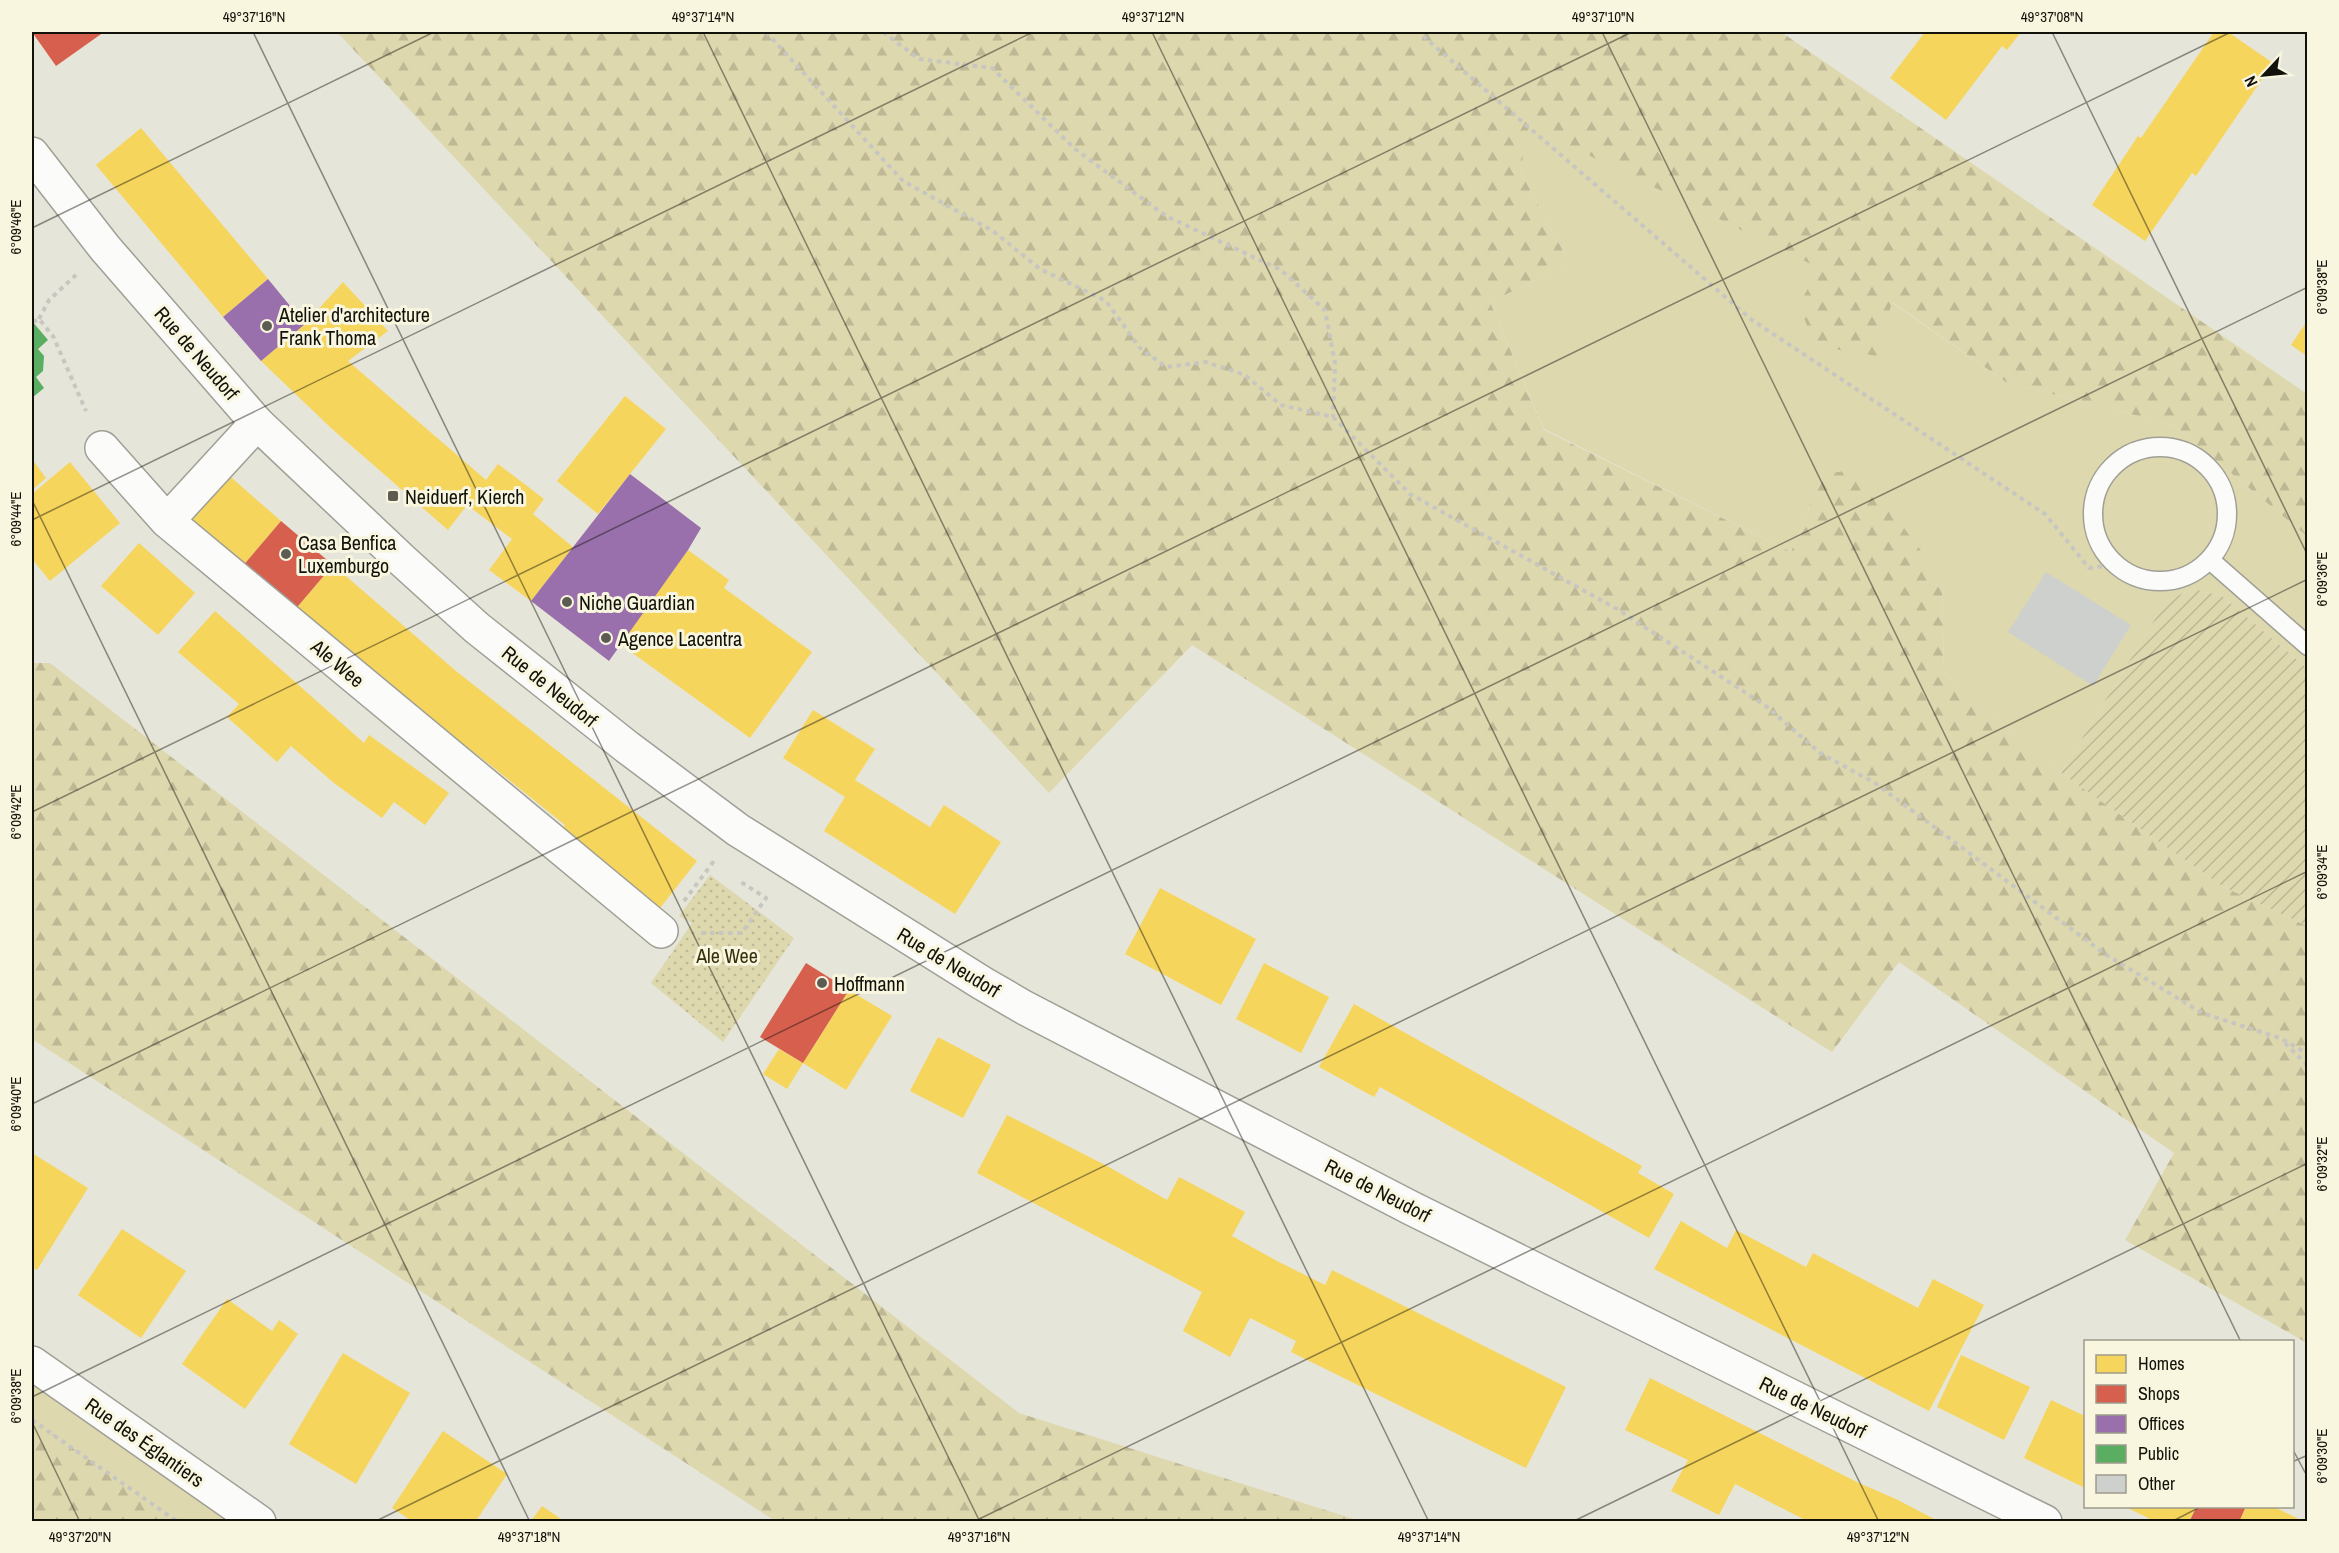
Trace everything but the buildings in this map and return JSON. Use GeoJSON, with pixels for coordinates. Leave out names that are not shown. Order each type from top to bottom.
{"type":"FeatureCollection","features":[{"type":"Feature","properties":{"kind":"main road","name":"Rue de Neudorf"},"geometry":{"type":"LineString","coordinates":[[32,154],[105,248],[257,423],[477,628],[627,747],[738,830],[1025,1008],[1411,1208],[2045,1521]]}},
{"type":"Feature","properties":{"kind":"main road"},"geometry":{"type":"LineString","coordinates":[[167,521],[257,423]]}},
{"type":"Feature","properties":{"kind":"main road","name":"Ale Wee"},"geometry":{"type":"LineString","coordinates":[[102,448],[167,521],[661,931]]}},
{"type":"Feature","properties":{"kind":"main road","name":"Rue des Églantiers"},"geometry":{"type":"LineString","coordinates":[[32,1363],[259,1521]]}},
{"type":"Feature","properties":{"kind":"lane"},"geometry":{"type":"LineString","coordinates":[[2174,447],[2206,463],[2225,493],[2227,529],[2210,560],[2181,579],[2145,581],[2114,565],[2095,535],[2093,499],[2109,468],[2139,448],[2174,447]]}},
{"type":"Feature","properties":{"kind":"lane"},"geometry":{"type":"LineString","coordinates":[[2210,560],[2307,646]]}},
{"type":"Feature","properties":{"kind":"path"},"geometry":{"type":"LineString","coordinates":[[766,32],[903,181],[993,231],[1040,269],[1106,301],[1140,348],[1166,367],[1206,362],[1245,375],[1281,405],[1333,417],[1410,494],[1617,609],[1756,700],[1820,753],[1875,783],[2105,954],[2202,1013],[2280,1038],[2307,1054]]}},
{"type":"Feature","properties":{"kind":"path"},"geometry":{"type":"LineString","coordinates":[[883,32],[919,59],[992,68],[1075,149],[1166,216],[1281,270],[1325,310],[1335,363],[1333,417]]}},
{"type":"Feature","properties":{"kind":"path"},"geometry":{"type":"LineString","coordinates":[[1423,36],[1752,320],[2045,514],[2089,568],[2114,565]]}},
{"type":"Feature","properties":{"kind":"path"},"geometry":{"type":"LineString","coordinates":[[33,322],[39,319],[50,300],[64,286]]}},
{"type":"Feature","properties":{"kind":"path"},"geometry":{"type":"LineString","coordinates":[[39,319],[53,336],[102,448]]}},
{"type":"Feature","properties":{"kind":"path"},"geometry":{"type":"LineString","coordinates":[[661,931],[738,830]]}},
{"type":"Feature","properties":{"kind":"path"},"geometry":{"type":"LineString","coordinates":[[713,863],[721,868]]}},
{"type":"Feature","properties":{"kind":"path"},"geometry":{"type":"LineString","coordinates":[[661,931],[742,933],[766,898],[737,879]]}},
{"type":"Feature","properties":{"kind":"path"},"geometry":{"type":"LineString","coordinates":[[2280,1038],[2307,1066]]}},
{"type":"Feature","properties":{"kind":"path"},"geometry":{"type":"LineString","coordinates":[[32,1420],[177,1521]]}},
{"type":"Feature","properties":{"kind":"green space"},"geometry":{"type":"Polygon","coordinates":[[[337,32],[1781,32],[2307,394],[2307,536],[2173,425],[2006,382],[1892,302],[1877,356],[1815,346],[1799,305],[1819,268],[1529,126],[1520,171],[1570,264],[1490,302],[1544,430],[1791,552],[1823,474],[1860,469],[1942,579],[1944,673],[2061,773],[2222,886],[2307,926],[2307,1343],[2125,1240],[2174,1153],[1899,962],[1832,1052],[1192,645],[1049,793],[337,32]]]}},
{"type":"Feature","properties":{"kind":"green space"},"geometry":{"type":"Polygon","coordinates":[[[1528,125],[1891,302],[2006,382],[2173,425],[2307,536],[2307,668],[2222,596],[2193,589],[2166,601],[2061,773],[1944,673],[1942,579],[1823,474],[1791,552],[1544,429],[1490,302],[1570,264],[1520,171],[1528,125]]]}},
{"type":"Feature","properties":{"kind":"green space"},"geometry":{"type":"Polygon","coordinates":[[[2193,589],[2222,596],[2307,668],[2307,926],[2222,886],[2061,773],[2166,601],[2193,589]]]}},
{"type":"Feature","properties":{"kind":"green space"},"geometry":{"type":"Polygon","coordinates":[[[32,663],[50,663],[1019,1413],[1360,1521],[775,1521],[32,1039],[32,663]]]}},
{"type":"Feature","properties":{"kind":"green space","name":"Ale Wee"},"geometry":{"type":"Polygon","coordinates":[[[710,875],[794,938],[723,1042],[651,983],[692,923],[679,916],[710,875]]]}},
{"type":"Feature","properties":{"kind":"green space"},"geometry":{"type":"Polygon","coordinates":[[[32,1363],[259,1521],[178,1521],[32,1420],[32,1363]]]}},
{"type":"Feature","properties":{"kind":"green space"},"geometry":{"type":"Polygon","coordinates":[[[32,1420],[178,1521],[32,1521],[32,1420]]]}},
{"type":"Feature","properties":{"kind":"place","name":"Atelier d'architecture Frank Thoma"},"geometry":{"type":"Point","coordinates":[267,326]}},
{"type":"Feature","properties":{"kind":"place","name":"Neiduerf, Kierch"},"geometry":{"type":"Point","coordinates":[393,496]}},
{"type":"Feature","properties":{"kind":"place","name":"Casa Benfica Luxemburgo"},"geometry":{"type":"Point","coordinates":[286,554]}},
{"type":"Feature","properties":{"kind":"place","name":"Niche Guardian"},"geometry":{"type":"Point","coordinates":[567,602]}},
{"type":"Feature","properties":{"kind":"place","name":"Agence Lacentra"},"geometry":{"type":"Point","coordinates":[606,638]}},
{"type":"Feature","properties":{"kind":"place","name":"Hoffmann"},"geometry":{"type":"Point","coordinates":[822,983]}}]}
